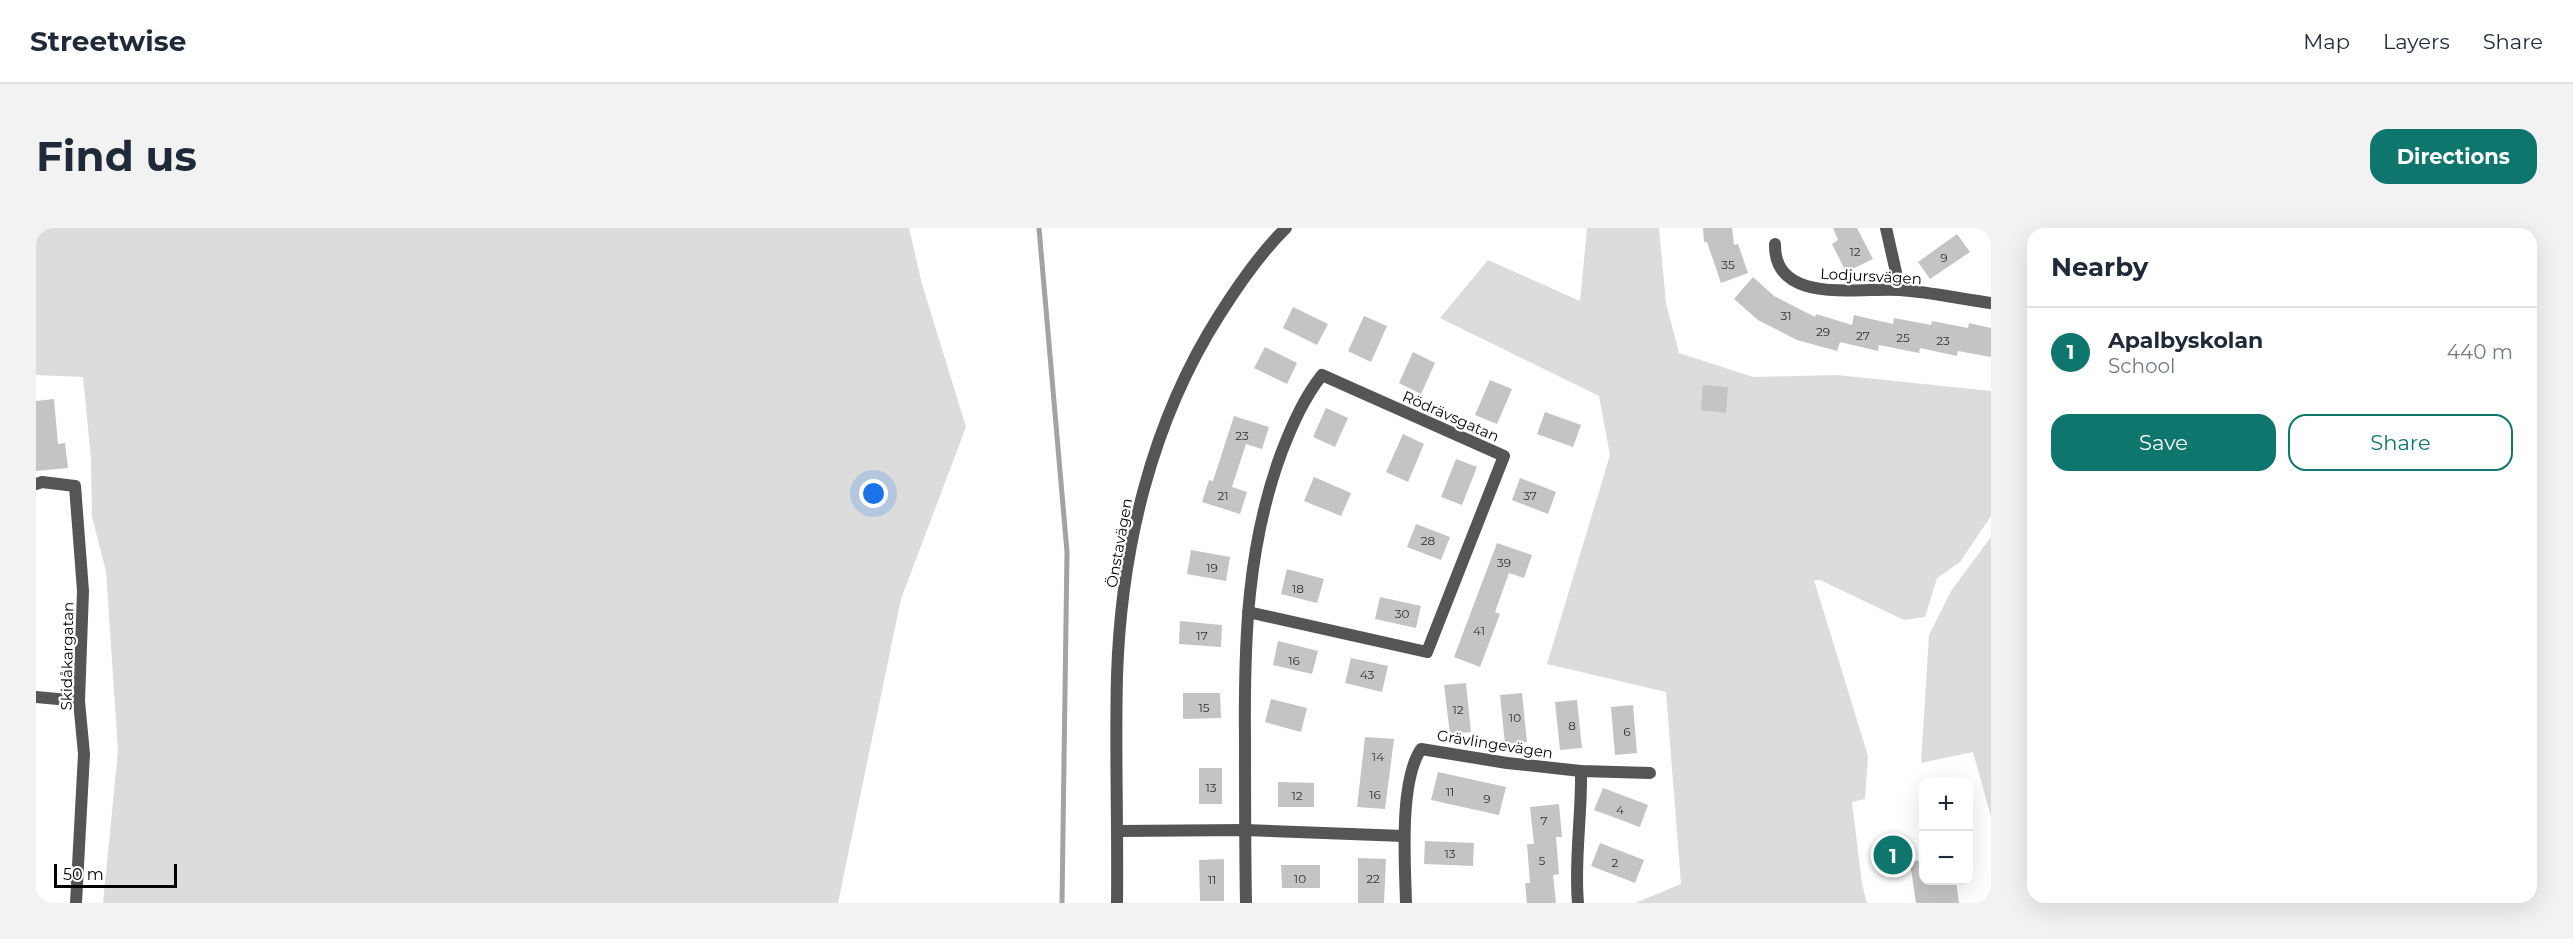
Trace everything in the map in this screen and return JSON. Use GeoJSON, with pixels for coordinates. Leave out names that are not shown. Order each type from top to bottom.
{"type":"FeatureCollection","features":[{"type":"Feature","properties":{"kind":"street","name":"Önstavägen"},"geometry":{"type":"LineString","coordinates":[[1117,903],[1117,676],[1125,583],[1134,526],[1153,454],[1172,406],[1202,343],[1238,287],[1273,241],[1286,228]]}},
{"type":"Feature","properties":{"kind":"street"},"geometry":{"type":"LineString","coordinates":[[1886,228],[1900,290]]}},
{"type":"Feature","properties":{"kind":"street","name":"Lodjursvägen"},"geometry":{"type":"LineString","coordinates":[[1774,244],[1774,256],[1779,265],[1788,276],[1802,285],[1827,290],[1900,290],[1991,303]]}},
{"type":"Feature","properties":{"kind":"street","name":"Rödrävsgatan"},"geometry":{"type":"LineString","coordinates":[[1246,903],[1244,681],[1248,612],[1251,570],[1270,482],[1293,422],[1308,393],[1322,375],[1504,456],[1427,652],[1248,612]]}},
{"type":"Feature","properties":{"kind":"street","name":"Skidåkargatan"},"geometry":{"type":"LineString","coordinates":[[36,484],[42,482],[75,486],[83,591],[79,700],[84,754],[76,903]]}},
{"type":"Feature","properties":{"kind":"street"},"geometry":{"type":"LineString","coordinates":[[36,698],[79,700]]}},
{"type":"Feature","properties":{"kind":"street","name":"Grävlingevägen"},"geometry":{"type":"LineString","coordinates":[[1406,903],[1404,836],[1411,778],[1415,758],[1421,749],[1507,764],[1581,771],[1650,773]]}},
{"type":"Feature","properties":{"kind":"street"},"geometry":{"type":"LineString","coordinates":[[1578,903],[1576,883],[1582,808],[1581,771]]}},
{"type":"Feature","properties":{"kind":"street"},"geometry":{"type":"LineString","coordinates":[[1118,831],[1245,830],[1404,836]]}},
{"type":"Feature","properties":{"kind":"shaded area"},"geometry":{"type":"Polygon","coordinates":[[[36,228],[909,228],[922,284],[966,427],[901,599],[838,903],[103,903],[118,751],[106,571],[92,517],[91,459],[83,377],[36,375],[36,228]]]}},
{"type":"Feature","properties":{"kind":"shaded area"},"geometry":{"type":"Polygon","coordinates":[[[1587,228],[1659,228],[1666,303],[1679,353],[1753,377],[1837,375],[1991,391],[1991,516],[1960,562],[1937,578],[1925,617],[1904,620],[1820,580],[1814,580],[1868,756],[1865,799],[1852,802],[1862,884],[1867,903],[1635,903],[1681,884],[1666,692],[1547,664],[1610,455],[1599,396],[1440,318],[1488,260],[1580,301],[1587,228]]]}},
{"type":"Feature","properties":{"kind":"shaded area"},"geometry":{"type":"Polygon","coordinates":[[[1991,537],[1991,817],[1973,752],[1921,763],[1929,635],[1951,591],[1991,537]]]}},
{"type":"Feature","properties":{"kind":"building"},"geometry":{"type":"Polygon","coordinates":[[[1703,228],[1732,228],[1734,245],[1738,244],[1748,273],[1721,283],[1707,242],[1704,242],[1703,228]]]}},
{"type":"Feature","properties":{"kind":"building"},"geometry":{"type":"Polygon","coordinates":[[[1833,228],[1857,228],[1873,259],[1846,272],[1832,244],[1838,240],[1833,228]]]}},
{"type":"Feature","properties":{"kind":"building"},"geometry":{"type":"Polygon","coordinates":[[[1957,234],[1970,252],[1930,279],[1918,262],[1957,234]]]}},
{"type":"Feature","properties":{"kind":"building"},"geometry":{"type":"Polygon","coordinates":[[[1753,277],[1774,296],[1815,317],[1816,314],[1852,325],[1854,315],[1893,324],[1894,318],[1931,325],[1932,321],[1968,328],[1969,323],[1991,328],[1991,357],[1958,351],[1957,356],[1920,348],[1919,353],[1879,345],[1878,351],[1840,342],[1837,351],[1797,340],[1758,320],[1734,299],[1753,277]]]}},
{"type":"Feature","properties":{"kind":"building"},"geometry":{"type":"Polygon","coordinates":[[[1293,307],[1328,324],[1317,345],[1283,328],[1293,307]]]}},
{"type":"Feature","properties":{"kind":"building"},"geometry":{"type":"Polygon","coordinates":[[[1364,316],[1387,326],[1371,362],[1348,351],[1364,316]]]}},
{"type":"Feature","properties":{"kind":"building"},"geometry":{"type":"Polygon","coordinates":[[[1265,347],[1297,363],[1287,384],[1254,368],[1265,347]]]}},
{"type":"Feature","properties":{"kind":"building"},"geometry":{"type":"Polygon","coordinates":[[[1413,352],[1435,363],[1421,394],[1399,383],[1413,352]]]}},
{"type":"Feature","properties":{"kind":"building"},"geometry":{"type":"Polygon","coordinates":[[[1490,380],[1512,389],[1497,424],[1475,415],[1490,380]]]}},
{"type":"Feature","properties":{"kind":"building"},"geometry":{"type":"Polygon","coordinates":[[[1703,385],[1728,387],[1726,413],[1701,410],[1703,385]]]}},
{"type":"Feature","properties":{"kind":"building"},"geometry":{"type":"Polygon","coordinates":[[[54,399],[58,444],[65,443],[68,468],[36,471],[36,401],[54,399]]]}},
{"type":"Feature","properties":{"kind":"building"},"geometry":{"type":"Polygon","coordinates":[[[1326,408],[1348,418],[1335,447],[1313,437],[1326,408]]]}},
{"type":"Feature","properties":{"kind":"building"},"geometry":{"type":"Polygon","coordinates":[[[1545,412],[1581,425],[1573,447],[1537,434],[1545,412]]]}},
{"type":"Feature","properties":{"kind":"building"},"geometry":{"type":"Polygon","coordinates":[[[1234,416],[1269,427],[1262,449],[1246,444],[1232,487],[1247,492],[1240,514],[1202,502],[1209,480],[1213,481],[1234,416]]]}},
{"type":"Feature","properties":{"kind":"building"},"geometry":{"type":"Polygon","coordinates":[[[1403,434],[1424,444],[1408,482],[1386,472],[1403,434]]]}},
{"type":"Feature","properties":{"kind":"building"},"geometry":{"type":"Polygon","coordinates":[[[1456,459],[1477,467],[1462,505],[1441,497],[1456,459]]]}},
{"type":"Feature","properties":{"kind":"building"},"geometry":{"type":"Polygon","coordinates":[[[1314,477],[1351,493],[1341,516],[1304,501],[1314,477]]]}},
{"type":"Feature","properties":{"kind":"building"},"geometry":{"type":"Polygon","coordinates":[[[1520,478],[1556,492],[1548,514],[1512,500],[1520,478]]]}},
{"type":"Feature","properties":{"kind":"building"},"geometry":{"type":"Polygon","coordinates":[[[1416,524],[1450,537],[1441,560],[1407,547],[1416,524]]]}},
{"type":"Feature","properties":{"kind":"building"},"geometry":{"type":"Polygon","coordinates":[[[1497,543],[1532,555],[1524,578],[1509,573],[1495,612],[1500,614],[1480,667],[1454,657],[1497,543]]]}},
{"type":"Feature","properties":{"kind":"building"},"geometry":{"type":"Polygon","coordinates":[[[1191,550],[1230,557],[1226,581],[1187,574],[1191,550]]]}},
{"type":"Feature","properties":{"kind":"building"},"geometry":{"type":"Polygon","coordinates":[[[1287,569],[1324,579],[1317,603],[1281,594],[1287,569]]]}},
{"type":"Feature","properties":{"kind":"building"},"geometry":{"type":"Polygon","coordinates":[[[1380,597],[1421,606],[1416,628],[1375,619],[1380,597]]]}},
{"type":"Feature","properties":{"kind":"building"},"geometry":{"type":"Polygon","coordinates":[[[1180,621],[1222,625],[1221,647],[1179,644],[1180,621]]]}},
{"type":"Feature","properties":{"kind":"building"},"geometry":{"type":"Polygon","coordinates":[[[1278,641],[1318,651],[1312,674],[1273,665],[1278,641]]]}},
{"type":"Feature","properties":{"kind":"building"},"geometry":{"type":"Polygon","coordinates":[[[1351,658],[1388,666],[1382,692],[1345,683],[1351,658]]]}},
{"type":"Feature","properties":{"kind":"building"},"geometry":{"type":"Polygon","coordinates":[[[1466,683],[1471,732],[1450,734],[1444,685],[1466,683]]]}},
{"type":"Feature","properties":{"kind":"building"},"geometry":{"type":"Polygon","coordinates":[[[1183,693],[1220,693],[1221,718],[1183,719],[1183,693]]]}},
{"type":"Feature","properties":{"kind":"building"},"geometry":{"type":"Polygon","coordinates":[[[1522,693],[1527,742],[1505,744],[1500,695],[1522,693]]]}},
{"type":"Feature","properties":{"kind":"building"},"geometry":{"type":"Polygon","coordinates":[[[1271,699],[1307,708],[1301,732],[1265,722],[1271,699]]]}},
{"type":"Feature","properties":{"kind":"building"},"geometry":{"type":"Polygon","coordinates":[[[1577,700],[1582,748],[1560,750],[1555,702],[1577,700]]]}},
{"type":"Feature","properties":{"kind":"building"},"geometry":{"type":"Polygon","coordinates":[[[1633,705],[1637,753],[1615,755],[1611,707],[1633,705]]]}},
{"type":"Feature","properties":{"kind":"building"},"geometry":{"type":"Polygon","coordinates":[[[1365,737],[1394,739],[1385,809],[1357,807],[1365,737]]]}},
{"type":"Feature","properties":{"kind":"building"},"geometry":{"type":"Polygon","coordinates":[[[1199,768],[1222,768],[1222,804],[1199,804],[1199,768]]]}},
{"type":"Feature","properties":{"kind":"building"},"geometry":{"type":"Polygon","coordinates":[[[1438,772],[1506,787],[1499,815],[1431,800],[1438,772]]]}},
{"type":"Feature","properties":{"kind":"building"},"geometry":{"type":"Polygon","coordinates":[[[1278,782],[1314,783],[1314,807],[1278,807],[1278,782]]]}},
{"type":"Feature","properties":{"kind":"building"},"geometry":{"type":"Polygon","coordinates":[[[1603,788],[1648,805],[1640,827],[1594,810],[1603,788]]]}},
{"type":"Feature","properties":{"kind":"building"},"geometry":{"type":"Polygon","coordinates":[[[1559,804],[1562,837],[1556,837],[1559,874],[1553,875],[1556,903],[1527,903],[1525,883],[1530,883],[1527,844],[1534,844],[1530,807],[1559,804]]]}},
{"type":"Feature","properties":{"kind":"building"},"geometry":{"type":"Polygon","coordinates":[[[1425,841],[1474,843],[1473,866],[1424,864],[1425,841]]]}},
{"type":"Feature","properties":{"kind":"building"},"geometry":{"type":"Polygon","coordinates":[[[1600,843],[1644,860],[1635,883],[1591,866],[1600,843]]]}},
{"type":"Feature","properties":{"kind":"building"},"geometry":{"type":"Polygon","coordinates":[[[1358,858],[1386,859],[1384,903],[1358,903],[1358,858]]]}},
{"type":"Feature","properties":{"kind":"building"},"geometry":{"type":"Polygon","coordinates":[[[1224,859],[1224,901],[1200,901],[1199,860],[1224,859]]]}},
{"type":"Feature","properties":{"kind":"building"},"geometry":{"type":"Polygon","coordinates":[[[1919,861],[1919,885],[1957,885],[1959,903],[1916,903],[1910,862],[1919,861]]]}},
{"type":"Feature","properties":{"kind":"building"},"geometry":{"type":"Polygon","coordinates":[[[1281,865],[1320,865],[1320,888],[1282,888],[1281,865]]]}},
{"type":"Feature","properties":{"kind":"waterway"},"geometry":{"type":"LineString","coordinates":[[1039,228],[1067,552],[1062,903]]}},
{"type":"Feature","properties":{"kind":"place","name":"Apalbyskolan"},"geometry":{"type":"Point","coordinates":[1893,855]}}]}
